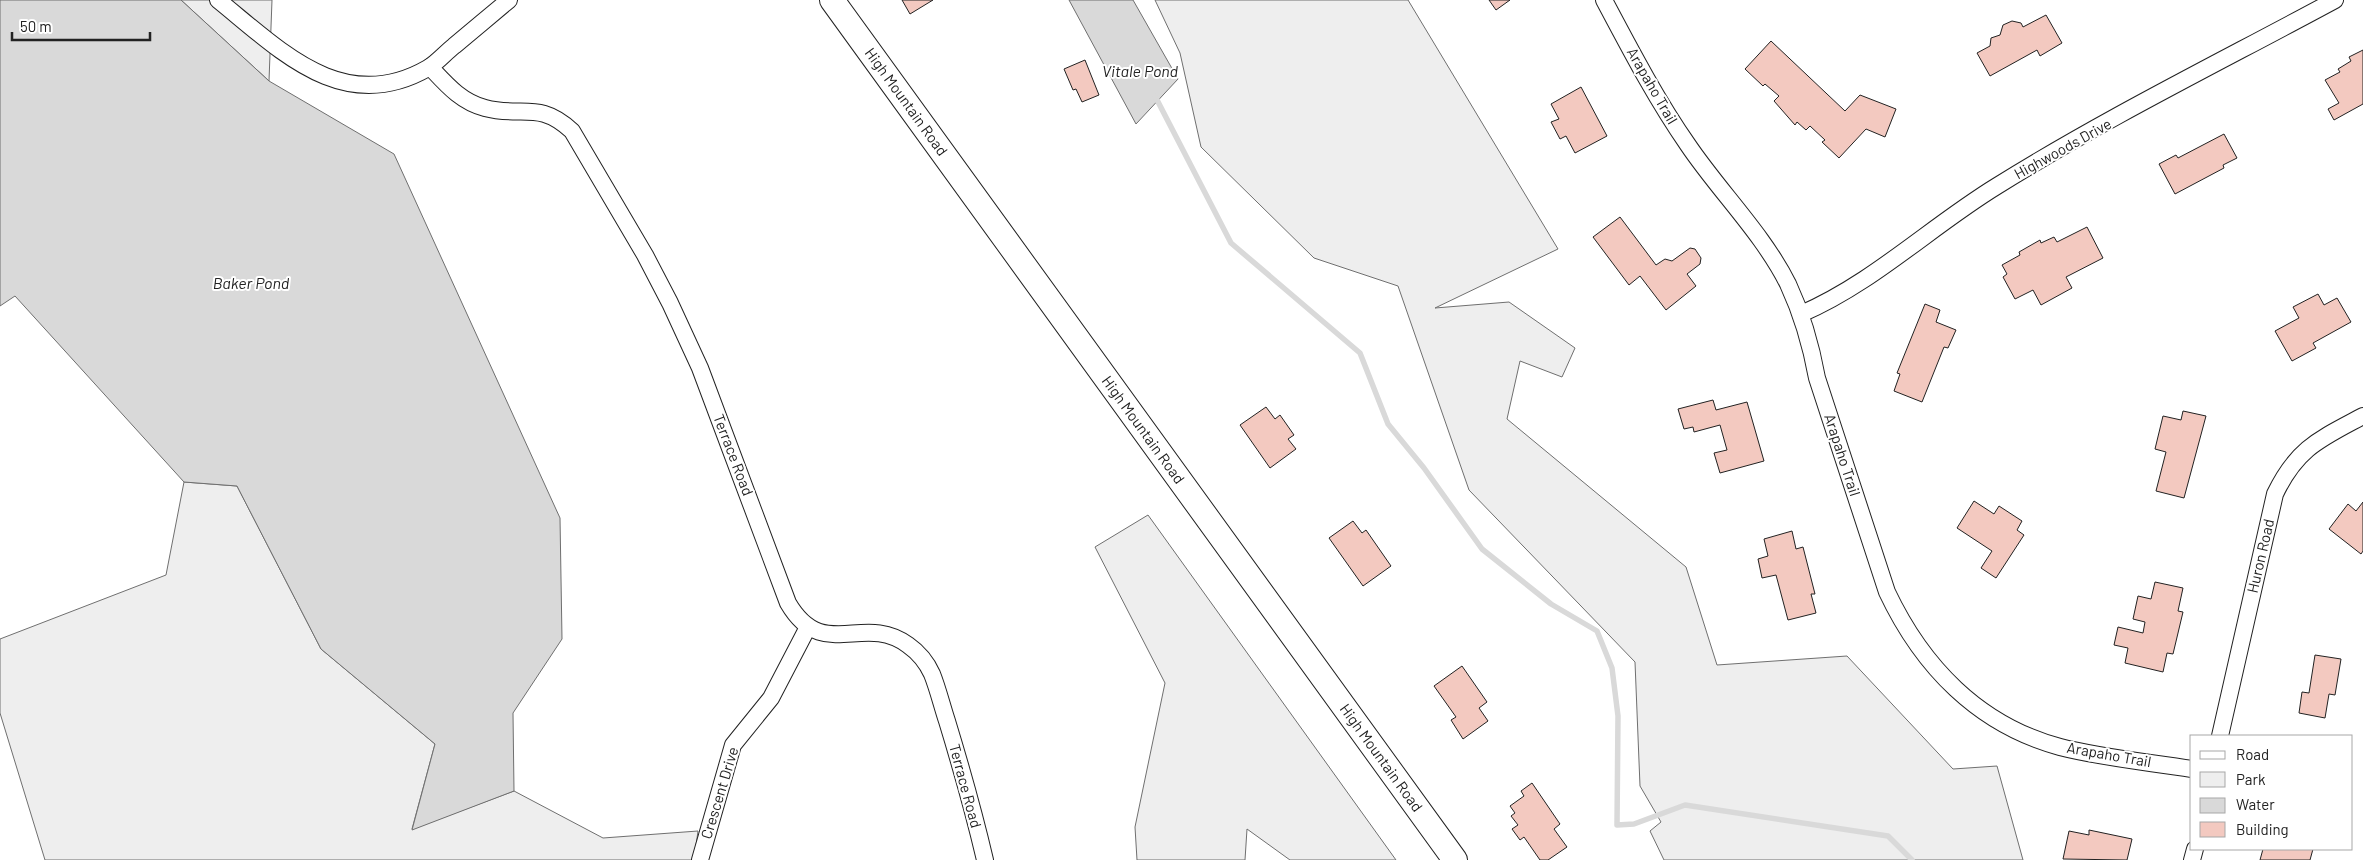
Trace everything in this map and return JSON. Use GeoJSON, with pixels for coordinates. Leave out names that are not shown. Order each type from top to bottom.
{"type":"FeatureCollection","features":[{"type":"Feature","properties":{"kind":"main road","name":"High Mountain Road"},"geometry":{"type":"LineString","coordinates":[[832,0],[1454,860]]}},
{"type":"Feature","properties":{"kind":"street"},"geometry":{"type":"LineString","coordinates":[[218,0],[295,61],[316,73],[339,81],[364,85],[389,83],[412,76],[430,67],[509,0]]}},
{"type":"Feature","properties":{"kind":"street","name":"Arapaho Trail"},"geometry":{"type":"LineString","coordinates":[[1604,0],[1654,91],[1688,145],[1766,248],[1787,283],[1801,314],[1812,350],[1817,378],[1887,592],[1900,621],[1918,648],[1938,673],[1976,706],[2023,734],[2084,753],[2190,769]]}},
{"type":"Feature","properties":{"kind":"street","name":"Highwoods Drive"},"geometry":{"type":"LineString","coordinates":[[1801,314],[1828,303],[1862,283],[1922,237],[1987,193],[2052,153],[2335,0]]}},
{"type":"Feature","properties":{"kind":"street","name":"Terrace Road"},"geometry":{"type":"LineString","coordinates":[[430,67],[454,92],[466,100],[484,108],[503,112],[532,110],[547,114],[561,120],[572,131],[645,255],[700,368],[788,603],[796,617],[808,627],[829,635],[873,632],[892,636],[908,645],[922,658],[931,673],[957,752],[985,860]]}},
{"type":"Feature","properties":{"kind":"street","name":"Huron Road"},"geometry":{"type":"LineString","coordinates":[[2220,735],[2274,494],[2284,474],[2298,456],[2316,441],[2363,416]]}},
{"type":"Feature","properties":{"kind":"street","name":"Crescent Drive"},"geometry":{"type":"LineString","coordinates":[[700,860],[733,745],[771,698],[808,627]]}},
{"type":"Feature","properties":{"kind":"green space"},"geometry":{"type":"Polygon","coordinates":[[[181,0],[272,0],[269,81],[181,0]]]}},
{"type":"Feature","properties":{"kind":"green space"},"geometry":{"type":"Polygon","coordinates":[[[1155,0],[1408,0],[1558,249],[1435,308],[1509,302],[1575,348],[1562,377],[1520,361],[1507,419],[1686,567],[1717,665],[1847,656],[1953,769],[1997,766],[2023,860],[1664,860],[1650,831],[1661,822],[1640,786],[1635,662],[1469,490],[1398,286],[1314,258],[1201,147],[1180,53],[1155,0]]]}},
{"type":"Feature","properties":{"kind":"green space"},"geometry":{"type":"Polygon","coordinates":[[[184,482],[237,486],[321,649],[435,744],[412,829],[514,791],[603,838],[698,831],[694,860],[45,860],[0,713],[0,639],[166,575],[184,482]]]}},
{"type":"Feature","properties":{"kind":"green space"},"geometry":{"type":"Polygon","coordinates":[[[1148,515],[1396,860],[1290,860],[1247,829],[1245,860],[1137,860],[1135,827],[1165,683],[1095,547],[1148,515]]]}},
{"type":"Feature","properties":{"kind":"water","name":"Baker Pond"},"geometry":{"type":"Polygon","coordinates":[[[0,0],[181,0],[269,81],[394,154],[560,518],[562,639],[513,713],[514,791],[412,830],[435,744],[321,649],[237,486],[184,482],[15,296],[0,306],[0,0]]]}},
{"type":"Feature","properties":{"kind":"water","name":"Vitale Pond"},"geometry":{"type":"Polygon","coordinates":[[[1069,0],[1133,0],[1178,79],[1136,124],[1069,0]]]}},
{"type":"Feature","properties":{"kind":"building"},"geometry":{"type":"Polygon","coordinates":[[[902,0],[933,0],[910,14],[902,0]]]}},
{"type":"Feature","properties":{"kind":"building"},"geometry":{"type":"Polygon","coordinates":[[[1489,0],[1510,0],[1496,10],[1489,0]]]}},
{"type":"Feature","properties":{"kind":"building"},"geometry":{"type":"Polygon","coordinates":[[[2046,15],[2062,43],[2040,56],[2037,50],[1990,76],[1977,53],[1990,46],[1991,38],[2000,35],[2003,25],[2012,21],[2021,23],[2023,27],[2046,15]]]}},
{"type":"Feature","properties":{"kind":"building"},"geometry":{"type":"Polygon","coordinates":[[[1771,41],[1845,111],[1860,95],[1896,109],[1885,137],[1866,129],[1839,158],[1822,142],[1825,140],[1810,126],[1806,130],[1797,122],[1795,125],[1774,101],[1779,96],[1765,84],[1763,86],[1745,69],[1771,41]]]}},
{"type":"Feature","properties":{"kind":"building"},"geometry":{"type":"Polygon","coordinates":[[[2363,50],[2363,104],[2334,120],[2328,109],[2339,103],[2325,80],[2340,72],[2338,69],[2351,61],[2349,57],[2363,50]]]}},
{"type":"Feature","properties":{"kind":"building"},"geometry":{"type":"Polygon","coordinates":[[[1085,60],[1099,95],[1082,102],[1076,89],[1073,90],[1064,69],[1085,60]]]}},
{"type":"Feature","properties":{"kind":"building"},"geometry":{"type":"Polygon","coordinates":[[[1581,87],[1607,136],[1575,153],[1566,136],[1560,139],[1551,122],[1559,119],[1551,104],[1581,87]]]}},
{"type":"Feature","properties":{"kind":"building"},"geometry":{"type":"Polygon","coordinates":[[[2224,134],[2237,158],[2223,165],[2224,168],[2175,194],[2159,164],[2176,155],[2178,158],[2224,134]]]}},
{"type":"Feature","properties":{"kind":"building"},"geometry":{"type":"Polygon","coordinates":[[[1620,217],[1656,265],[1665,259],[1672,261],[1690,248],[1695,249],[1701,258],[1700,264],[1687,274],[1696,286],[1666,310],[1640,276],[1629,285],[1593,237],[1620,217]]]}},
{"type":"Feature","properties":{"kind":"building"},"geometry":{"type":"Polygon","coordinates":[[[2087,227],[2103,258],[2066,277],[2072,288],[2041,305],[2033,290],[2015,299],[2003,277],[2007,274],[2002,265],[2020,255],[2019,252],[2040,240],[2041,243],[2054,237],[2057,242],[2087,227]]]}},
{"type":"Feature","properties":{"kind":"building"},"geometry":{"type":"Polygon","coordinates":[[[2318,294],[2324,305],[2337,298],[2351,322],[2313,343],[2316,348],[2292,361],[2275,331],[2299,318],[2293,307],[2318,294]]]}},
{"type":"Feature","properties":{"kind":"building"},"geometry":{"type":"Polygon","coordinates":[[[1925,304],[1940,310],[1936,322],[1956,330],[1948,348],[1944,347],[1922,402],[1894,391],[1900,374],[1897,373],[1925,304]]]}},
{"type":"Feature","properties":{"kind":"building"},"geometry":{"type":"Polygon","coordinates":[[[1713,400],[1716,410],[1747,402],[1764,461],[1720,473],[1714,453],[1727,450],[1720,425],[1694,432],[1693,427],[1684,429],[1678,409],[1713,400]]]}},
{"type":"Feature","properties":{"kind":"building"},"geometry":{"type":"Polygon","coordinates":[[[1266,407],[1275,419],[1280,415],[1294,435],[1288,439],[1296,449],[1270,468],[1240,425],[1266,407]]]}},
{"type":"Feature","properties":{"kind":"building"},"geometry":{"type":"Polygon","coordinates":[[[2183,411],[2206,416],[2184,498],[2156,491],[2166,452],[2155,449],[2163,416],[2181,420],[2183,411]]]}},
{"type":"Feature","properties":{"kind":"building"},"geometry":{"type":"Polygon","coordinates":[[[1974,501],[1994,514],[1999,506],[2022,521],[2017,530],[2024,535],[1996,578],[1981,568],[1992,551],[1957,528],[1974,501]]]}},
{"type":"Feature","properties":{"kind":"building"},"geometry":{"type":"Polygon","coordinates":[[[2363,502],[2363,551],[2361,554],[2329,529],[2348,504],[2356,511],[2363,502]]]}},
{"type":"Feature","properties":{"kind":"building"},"geometry":{"type":"Polygon","coordinates":[[[1353,521],[1362,533],[1366,530],[1391,566],[1363,586],[1329,538],[1353,521]]]}},
{"type":"Feature","properties":{"kind":"building"},"geometry":{"type":"Polygon","coordinates":[[[1792,531],[1796,549],[1803,547],[1815,594],[1811,594],[1816,613],[1788,620],[1776,575],[1762,578],[1758,559],[1768,556],[1764,539],[1792,531]]]}},
{"type":"Feature","properties":{"kind":"building"},"geometry":{"type":"Polygon","coordinates":[[[2155,582],[2183,588],[2178,611],[2183,612],[2173,654],[2167,653],[2163,672],[2125,663],[2128,648],[2114,645],[2118,627],[2143,633],[2145,622],[2133,619],[2138,596],[2151,599],[2155,582]]]}},
{"type":"Feature","properties":{"kind":"building"},"geometry":{"type":"Polygon","coordinates":[[[2315,655],[2341,659],[2335,695],[2329,694],[2325,718],[2299,713],[2302,692],[2309,693],[2315,655]]]}},
{"type":"Feature","properties":{"kind":"building"},"geometry":{"type":"Polygon","coordinates":[[[1462,666],[1487,702],[1479,708],[1488,721],[1463,739],[1451,720],[1456,717],[1434,686],[1462,666]]]}},
{"type":"Feature","properties":{"kind":"building"},"geometry":{"type":"Polygon","coordinates":[[[1532,783],[1560,824],[1554,829],[1567,847],[1548,860],[1540,860],[1524,837],[1520,840],[1512,829],[1518,825],[1511,816],[1515,813],[1510,806],[1524,796],[1521,791],[1532,783]]]}},
{"type":"Feature","properties":{"kind":"building"},"geometry":{"type":"Polygon","coordinates":[[[2089,830],[2132,839],[2127,860],[2063,859],[2069,831],[2089,835],[2089,830]]]}},
{"type":"Feature","properties":{"kind":"building"},"geometry":{"type":"Polygon","coordinates":[[[2263,850],[2313,850],[2310,860],[2260,860],[2263,850]]]}},
{"type":"Feature","properties":{"kind":"waterway"},"geometry":{"type":"LineString","coordinates":[[1155,96],[1231,243],[1360,353],[1388,424],[1424,468],[1482,549],[1551,604],[1597,631],[1612,668],[1618,716],[1617,825],[1634,824],[1685,805],[1888,836],[1912,860]]}}]}
